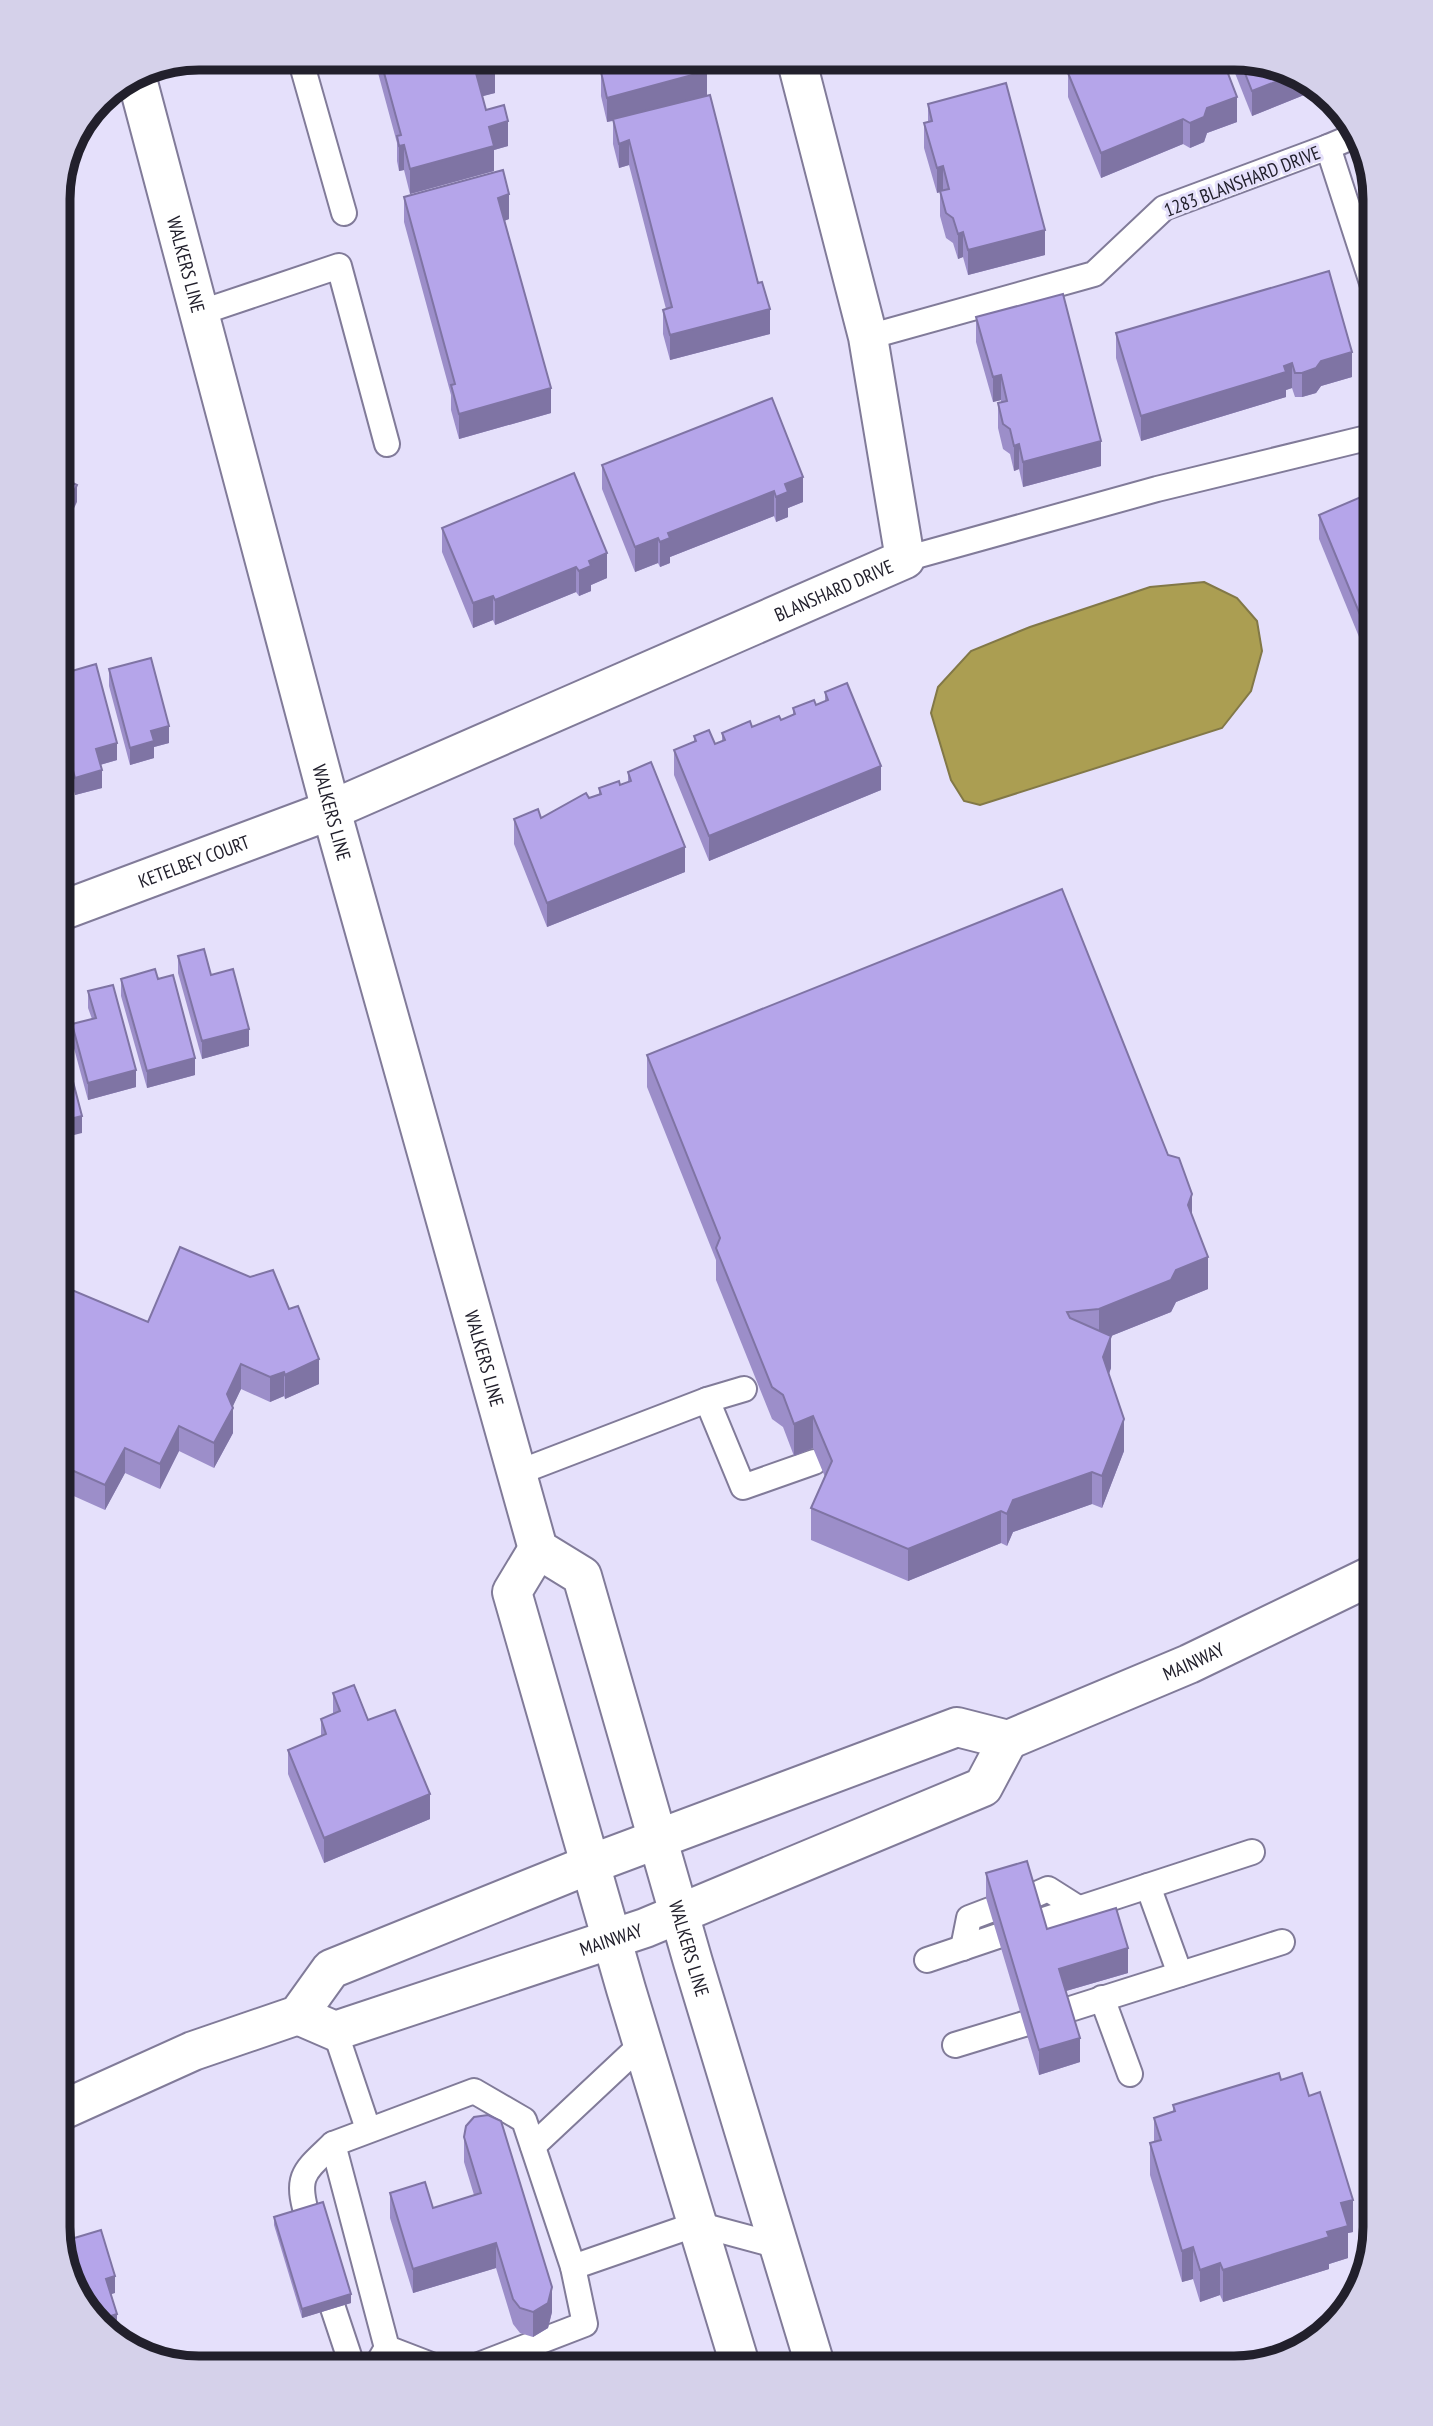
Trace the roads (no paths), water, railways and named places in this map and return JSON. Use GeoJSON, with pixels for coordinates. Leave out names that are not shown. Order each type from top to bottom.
{"type":"FeatureCollection","features":[{"type":"Feature","properties":{"kind":"street","name":"BLANSHARD DRIVE"},"geometry":{"type":"LineString","coordinates":[[331,810],[905,559],[868,337],[799,70]]}},
{"type":"Feature","properties":{"kind":"street","name":"WALKERS LINE"},"geometry":{"type":"LineString","coordinates":[[139,85],[331,810],[538,1549],[582,1576],[812,2356]]}},
{"type":"Feature","properties":{"kind":"street","name":"KETELBEY COURT"},"geometry":{"type":"LineString","coordinates":[[70,908],[331,810]]}},
{"type":"Feature","properties":{"kind":"street"},"geometry":{"type":"LineString","coordinates":[[538,1549],[512,1592],[612,1940],[737,2356]]}},
{"type":"Feature","properties":{"kind":"street","name":"MAINWAY"},"geometry":{"type":"LineString","coordinates":[[335,2031],[680,1915],[983,1787],[1008,1741],[1189,1664],[1363,1580]]}},
{"type":"Feature","properties":{"kind":"street"},"geometry":{"type":"LineString","coordinates":[[70,2107],[193,2051],[298,2015],[331,1969],[591,1864],[957,1727],[1008,1741]]}},
{"type":"Feature","properties":{"kind":"street"},"geometry":{"type":"LineString","coordinates":[[298,2015],[335,2031]]}},
{"type":"Feature","properties":{"kind":"lane"},"geometry":{"type":"LineString","coordinates":[[303,70],[344,213]]}},
{"type":"Feature","properties":{"kind":"lane"},"geometry":{"type":"LineString","coordinates":[[1328,147],[1348,139]]}},
{"type":"Feature","properties":{"kind":"lane","name":"1283 BLANSHARD DRIVE"},"geometry":{"type":"LineString","coordinates":[[868,337],[1094,274],[1164,208],[1328,147],[1363,255]]}},
{"type":"Feature","properties":{"kind":"lane"},"geometry":{"type":"LineString","coordinates":[[199,313],[339,267],[387,444]]}},
{"type":"Feature","properties":{"kind":"lane"},"geometry":{"type":"LineString","coordinates":[[905,559],[1157,489],[1363,439]]}},
{"type":"Feature","properties":{"kind":"lane"},"geometry":{"type":"LineString","coordinates":[[517,1473],[706,1400],[744,1389]]}},
{"type":"Feature","properties":{"kind":"lane"},"geometry":{"type":"LineString","coordinates":[[706,1400],[743,1487],[814,1462]]}},
{"type":"Feature","properties":{"kind":"lane"},"geometry":{"type":"LineString","coordinates":[[1038,1922],[1252,1852]]}},
{"type":"Feature","properties":{"kind":"lane"},"geometry":{"type":"LineString","coordinates":[[1147,1886],[1180,1974]]}},
{"type":"Feature","properties":{"kind":"lane"},"geometry":{"type":"LineString","coordinates":[[1030,1897],[1048,1889],[1078,1908]]}},
{"type":"Feature","properties":{"kind":"lane"},"geometry":{"type":"LineString","coordinates":[[963,1948],[969,1918],[990,1910]]}},
{"type":"Feature","properties":{"kind":"lane"},"geometry":{"type":"LineString","coordinates":[[927,1960],[998,1936]]}},
{"type":"Feature","properties":{"kind":"lane"},"geometry":{"type":"LineString","coordinates":[[1065,2011],[1282,1942]]}},
{"type":"Feature","properties":{"kind":"lane"},"geometry":{"type":"LineString","coordinates":[[1102,1998],[1130,2074]]}},
{"type":"Feature","properties":{"kind":"lane"},"geometry":{"type":"LineString","coordinates":[[955,2045],[1024,2024]]}},
{"type":"Feature","properties":{"kind":"lane"},"geometry":{"type":"LineString","coordinates":[[335,2031],[368,2129]]}},
{"type":"Feature","properties":{"kind":"lane"},"geometry":{"type":"LineString","coordinates":[[533,2146],[643,2042]]}},
{"type":"Feature","properties":{"kind":"lane"},"geometry":{"type":"LineString","coordinates":[[307,2215],[301,2196],[301,2181],[309,2168],[333,2144],[474,2091],[524,2120],[573,2267],[585,2324],[502,2356]]}},
{"type":"Feature","properties":{"kind":"lane"},"geometry":{"type":"LineString","coordinates":[[333,2144],[381,2356]]}},
{"type":"Feature","properties":{"kind":"lane"},"geometry":{"type":"LineString","coordinates":[[573,2267],[697,2224],[779,2246]]}},
{"type":"Feature","properties":{"kind":"lane"},"geometry":{"type":"LineString","coordinates":[[333,2308],[349,2356]]}}]}
